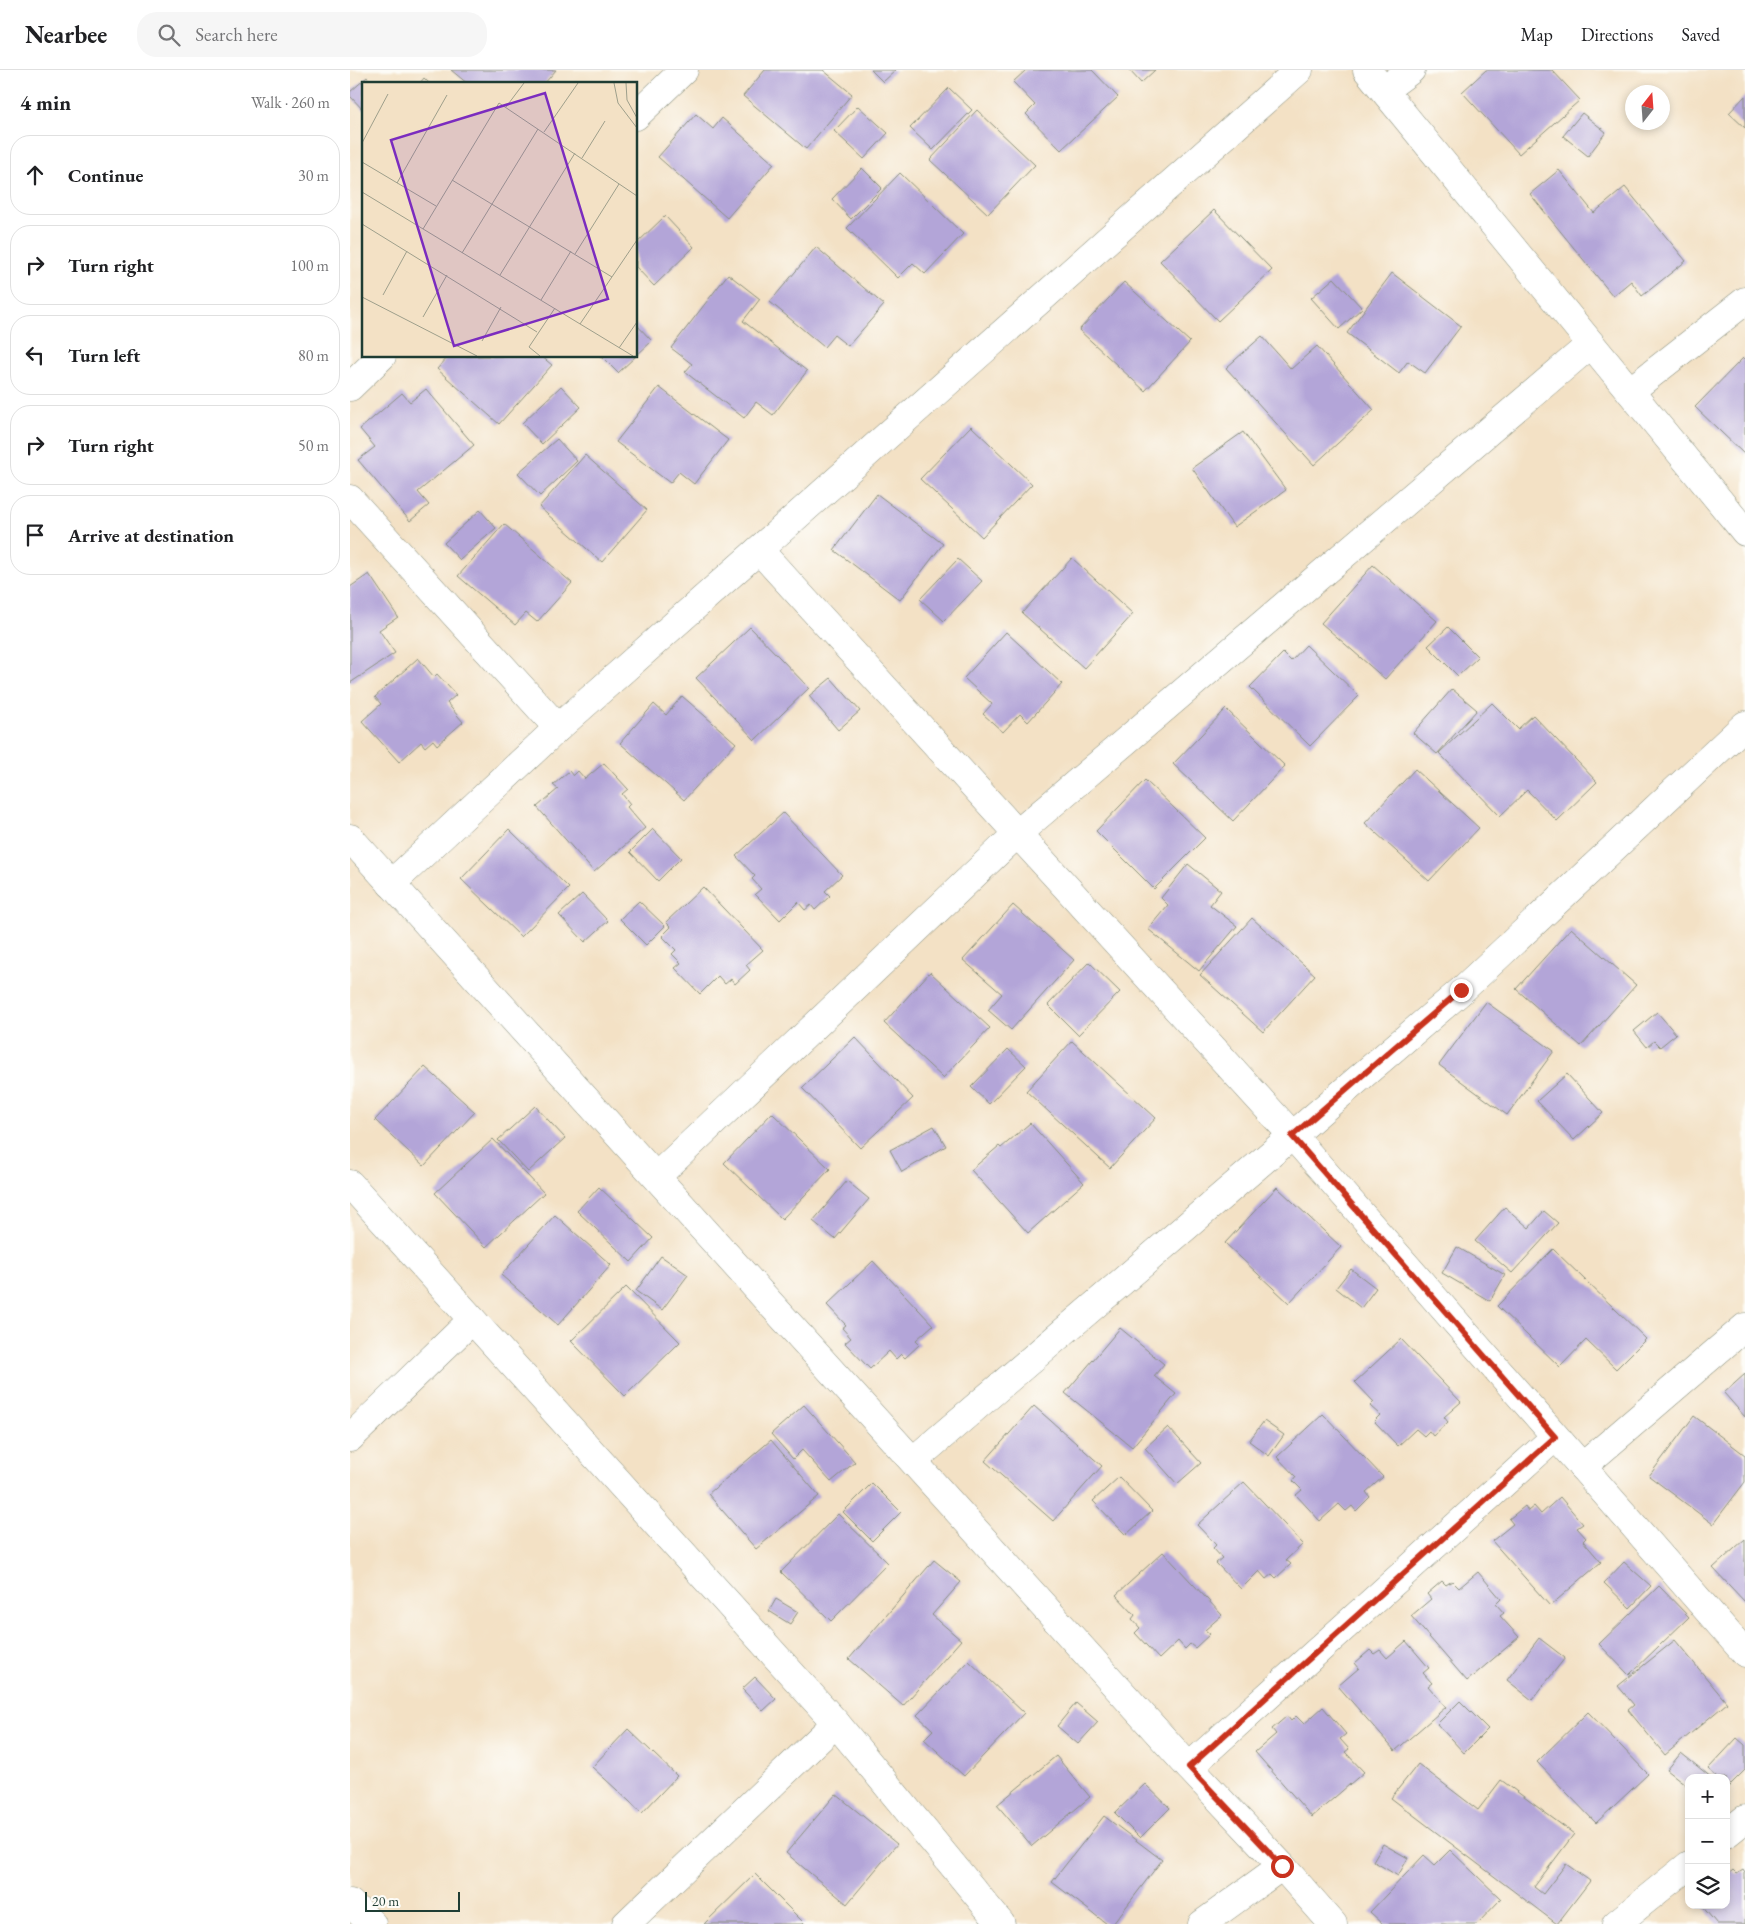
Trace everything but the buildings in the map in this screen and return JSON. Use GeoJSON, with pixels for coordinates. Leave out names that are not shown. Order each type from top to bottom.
{"type":"FeatureCollection","features":[{"type":"Feature","properties":{"kind":"street"},"geometry":{"type":"LineString","coordinates":[[638,114],[684,70]]}},
{"type":"Feature","properties":{"kind":"street"},"geometry":{"type":"LineString","coordinates":[[391,884],[558,728],[1299,70]]}},
{"type":"Feature","properties":{"kind":"street"},"geometry":{"type":"LineString","coordinates":[[1411,70],[1375,80],[1745,532]]}},
{"type":"Feature","properties":{"kind":"street"},"geometry":{"type":"LineString","coordinates":[[1630,391],[1745,301]]}},
{"type":"Feature","properties":{"kind":"street"},"geometry":{"type":"LineString","coordinates":[[658,1176],[1018,833],[1591,344]]}},
{"type":"Feature","properties":{"kind":"street"},"geometry":{"type":"LineString","coordinates":[[350,387],[380,358]]}},
{"type":"Feature","properties":{"kind":"street"},"geometry":{"type":"LineString","coordinates":[[350,499],[558,728]]}},
{"type":"Feature","properties":{"kind":"street"},"geometry":{"type":"LineString","coordinates":[[759,550],[1292,1136],[1745,1653]]}},
{"type":"Feature","properties":{"kind":"street"},"geometry":{"type":"LineString","coordinates":[[914,1460],[1461,990],[1745,724]]}},
{"type":"Feature","properties":{"kind":"street"},"geometry":{"type":"LineString","coordinates":[[350,838],[658,1176],[1189,1767],[1334,1924]]}},
{"type":"Feature","properties":{"kind":"street"},"geometry":{"type":"LineString","coordinates":[[350,1184],[836,1723],[1001,1924]]}},
{"type":"Feature","properties":{"kind":"street"},"geometry":{"type":"LineString","coordinates":[[350,1438],[472,1320]]}},
{"type":"Feature","properties":{"kind":"street"},"geometry":{"type":"LineString","coordinates":[[1582,1467],[1745,1327]]}},
{"type":"Feature","properties":{"kind":"street"},"geometry":{"type":"LineString","coordinates":[[1189,1767],[1555,1437]]}},
{"type":"Feature","properties":{"kind":"street"},"geometry":{"type":"LineString","coordinates":[[626,1924],[836,1723]]}},
{"type":"Feature","properties":{"kind":"street"},"geometry":{"type":"LineString","coordinates":[[1730,1831],[1745,1819]]}},
{"type":"Feature","properties":{"kind":"street"},"geometry":{"type":"LineString","coordinates":[[1202,1924],[1282,1866]]}},
{"type":"Feature","properties":{"kind":"street"},"geometry":{"type":"LineString","coordinates":[[1616,1924],[1685,1868]]}},
{"type":"Feature","properties":{"kind":"street"},"geometry":{"type":"LineString","coordinates":[[350,1903],[372,1924]]}},
{"type":"Feature","properties":{"kind":"route"},"geometry":{"type":"LineString","coordinates":[[1282,1866],[1189,1767],[1555,1437],[1292,1136],[1461,990]]}}]}
